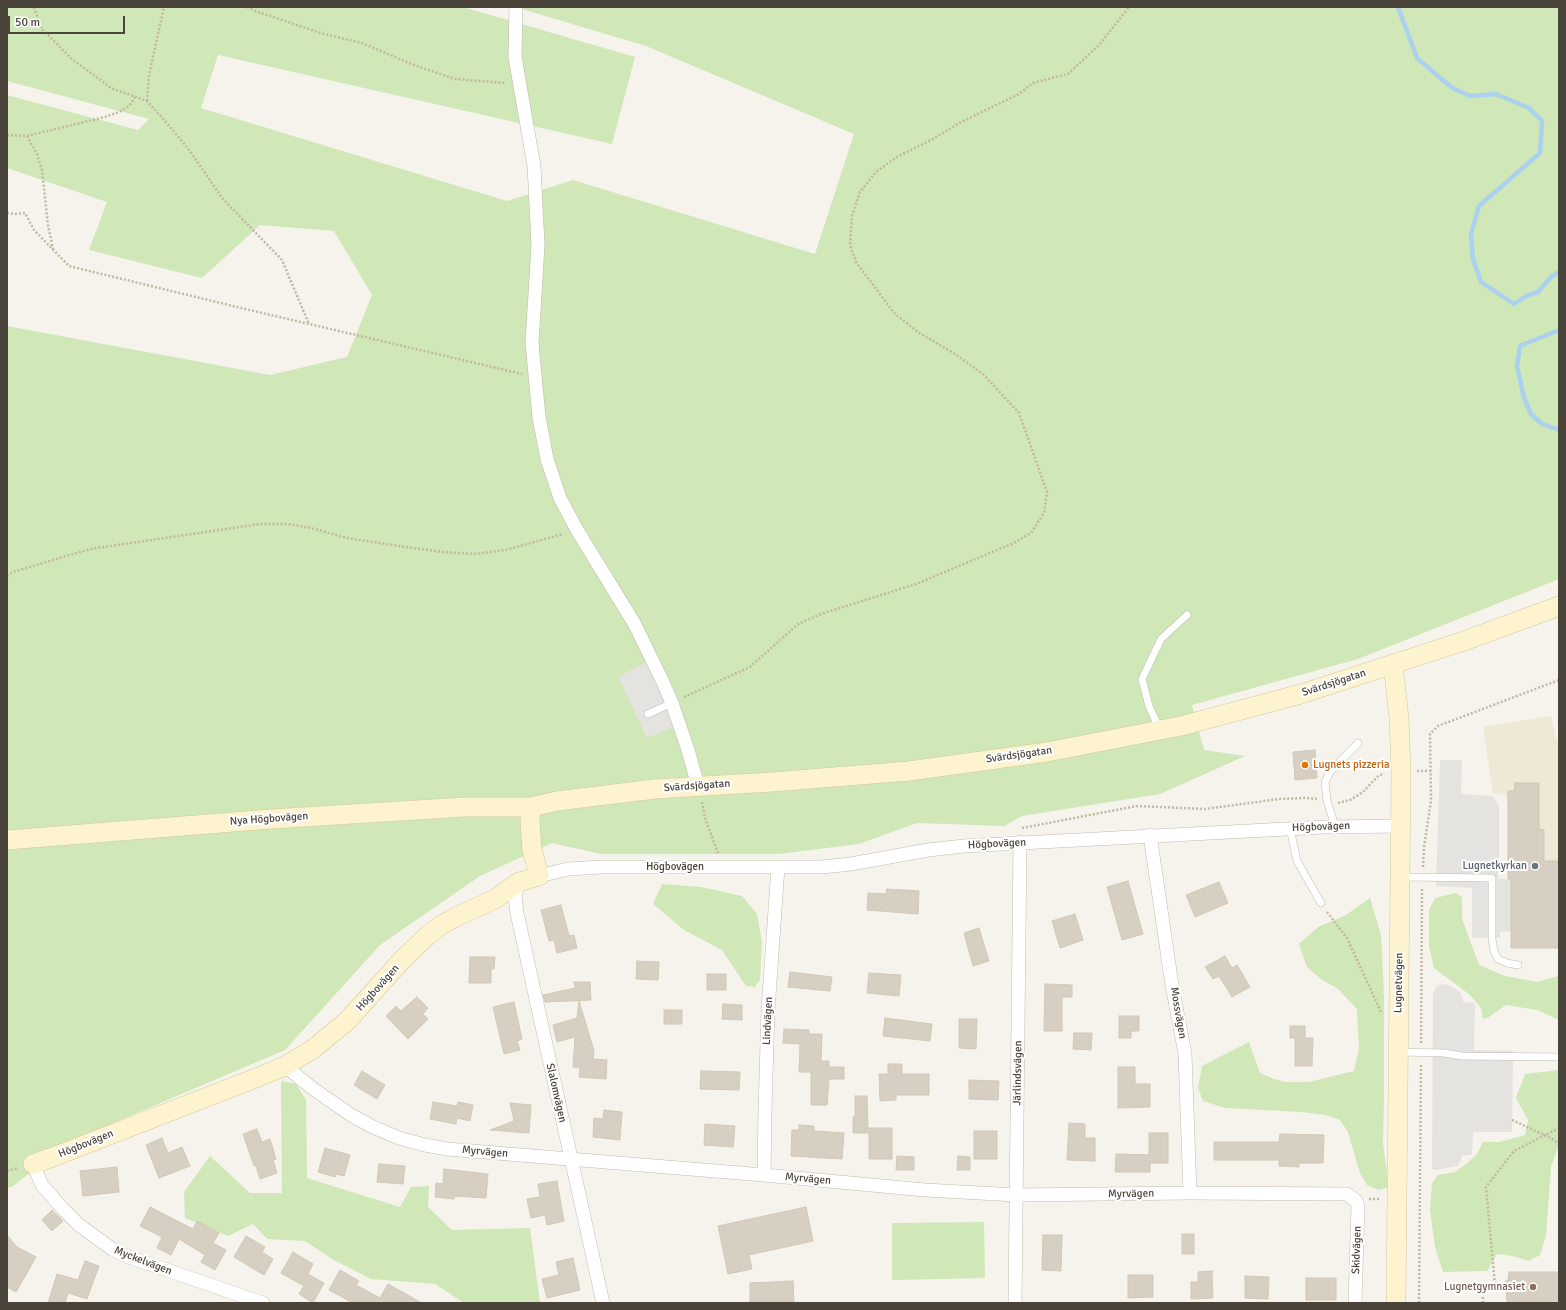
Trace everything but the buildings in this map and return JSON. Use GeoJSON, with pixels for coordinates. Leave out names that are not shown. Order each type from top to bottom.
{"type":"FeatureCollection","features":[{"type":"Feature","properties":{"kind":"street"},"geometry":{"type":"LineString","coordinates":[[516,7],[515,57],[534,166],[538,245],[532,343],[534,377],[539,417],[547,458],[560,498],[577,530],[640,633],[672,703],[698,786]]}},
{"type":"Feature","properties":{"kind":"street","name":"Svärdsjögatan"},"geometry":{"type":"LineString","coordinates":[[531,807],[557,801],[632,792],[910,771],[1047,752],[1181,726],[1301,694],[1464,641],[1559,606]]}},
{"type":"Feature","properties":{"kind":"street","name":"Lugnetvägen"},"geometry":{"type":"LineString","coordinates":[[1393,664],[1400,718],[1401,772],[1396,1303]]}},
{"type":"Feature","properties":{"kind":"street","name":"Nya Högbovägen"},"geometry":{"type":"LineString","coordinates":[[7,840],[271,819],[465,807],[531,807]]}},
{"type":"Feature","properties":{"kind":"street"},"geometry":{"type":"LineString","coordinates":[[531,807],[530,822],[532,849],[539,876]]}},
{"type":"Feature","properties":{"kind":"street","name":"Högbovägen"},"geometry":{"type":"LineString","coordinates":[[33,1164],[286,1066],[313,1050],[347,1021],[403,959],[428,936],[449,920],[495,899],[519,882],[539,876],[568,869],[602,867],[822,866],[851,864],[949,847],[1020,842],[1335,826],[1401,826]]}},
{"type":"Feature","properties":{"kind":"street","name":"Mossvägen"},"geometry":{"type":"LineString","coordinates":[[1150,835],[1172,985],[1185,1054],[1190,1193]]}},
{"type":"Feature","properties":{"kind":"street","name":"Järlindsvägen"},"geometry":{"type":"LineString","coordinates":[[1015,1303],[1020,842]]}},
{"type":"Feature","properties":{"kind":"street","name":"Lindvägen"},"geometry":{"type":"LineString","coordinates":[[764,1175],[768,1010],[778,866]]}},
{"type":"Feature","properties":{"kind":"street","name":"Slalomvägen"},"geometry":{"type":"LineString","coordinates":[[519,882],[515,896],[516,913],[603,1303]]}},
{"type":"Feature","properties":{"kind":"street","name":"Myrvägen"},"geometry":{"type":"LineString","coordinates":[[286,1066],[312,1088],[351,1115],[373,1127],[399,1138],[447,1149],[764,1175],[917,1190],[1016,1195],[1342,1193],[1353,1198]]}},
{"type":"Feature","properties":{"kind":"street","name":"Myckelvägen"},"geometry":{"type":"LineString","coordinates":[[33,1164],[42,1185],[57,1204],[79,1225],[112,1249],[129,1257],[263,1303]]}},
{"type":"Feature","properties":{"kind":"street","name":"Skidvägen"},"geometry":{"type":"LineString","coordinates":[[1353,1198],[1358,1206],[1355,1303]]}},
{"type":"Feature","properties":{"kind":"lane"},"geometry":{"type":"LineString","coordinates":[[1160,730],[1149,706],[1142,680],[1162,639],[1187,615]]}},
{"type":"Feature","properties":{"kind":"lane"},"geometry":{"type":"LineString","coordinates":[[648,714],[672,703]]}},
{"type":"Feature","properties":{"kind":"lane"},"geometry":{"type":"LineString","coordinates":[[1335,826],[1327,801],[1325,782],[1330,772],[1358,743]]}},
{"type":"Feature","properties":{"kind":"lane"},"geometry":{"type":"LineString","coordinates":[[1290,828],[1297,861],[1321,903]]}},
{"type":"Feature","properties":{"kind":"lane"},"geometry":{"type":"LineString","coordinates":[[1401,877],[1492,878],[1492,939],[1494,951],[1498,959],[1507,963],[1518,965]]}},
{"type":"Feature","properties":{"kind":"lane"},"geometry":{"type":"LineString","coordinates":[[1399,1052],[1444,1053],[1462,1056],[1559,1057]]}},
{"type":"Feature","properties":{"kind":"path"},"geometry":{"type":"LineString","coordinates":[[34,7],[41,28],[72,59],[111,88],[147,102],[190,152],[222,198],[282,260],[310,325]]}},
{"type":"Feature","properties":{"kind":"path"},"geometry":{"type":"LineString","coordinates":[[147,102],[149,75],[164,7]]}},
{"type":"Feature","properties":{"kind":"path"},"geometry":{"type":"LineString","coordinates":[[247,7],[324,34],[362,44],[414,66],[455,79],[520,84]]}},
{"type":"Feature","properties":{"kind":"path"},"geometry":{"type":"LineString","coordinates":[[672,703],[750,667],[798,624],[821,614],[916,584],[1014,543],[1031,533],[1044,513],[1047,492],[1019,413],[983,374],[955,354],[918,332],[894,314],[856,262],[850,245],[852,216],[860,192],[876,172],[897,156],[933,140],[960,122],[1019,94],[1033,83],[1068,74],[1100,44],[1129,7]]}},
{"type":"Feature","properties":{"kind":"path"},"geometry":{"type":"LineString","coordinates":[[7,135],[27,136],[105,117],[119,112],[128,106],[135,97]]}},
{"type":"Feature","properties":{"kind":"path"},"geometry":{"type":"LineString","coordinates":[[27,136],[37,154],[42,170],[48,225],[53,250]]}},
{"type":"Feature","properties":{"kind":"path"},"geometry":{"type":"LineString","coordinates":[[7,212],[14,214],[25,213],[34,230],[69,266],[310,325],[534,377]]}},
{"type":"Feature","properties":{"kind":"path"},"geometry":{"type":"LineString","coordinates":[[7,576],[13,572],[90,549],[260,524],[288,524],[311,528],[347,538],[442,552],[474,554],[506,550],[577,530]]}},
{"type":"Feature","properties":{"kind":"path"},"geometry":{"type":"LineString","coordinates":[[1419,1303],[1422,877],[1424,847],[1431,801],[1430,734],[1438,726],[1559,680]]}},
{"type":"Feature","properties":{"kind":"path"},"geometry":{"type":"LineString","coordinates":[[1020,842],[1022,827],[1137,806],[1206,809],[1280,799],[1306,798],[1341,803],[1350,800],[1363,792],[1377,777],[1383,773],[1431,771]]}},
{"type":"Feature","properties":{"kind":"path"},"geometry":{"type":"LineString","coordinates":[[698,786],[705,818],[723,867]]}},
{"type":"Feature","properties":{"kind":"path"},"geometry":{"type":"LineString","coordinates":[[1321,903],[1348,938],[1382,1014]]}},
{"type":"Feature","properties":{"kind":"path"},"geometry":{"type":"LineString","coordinates":[[1512,1120],[1545,1135],[1559,1144]]}},
{"type":"Feature","properties":{"kind":"path"},"geometry":{"type":"LineString","coordinates":[[1483,1303],[1482,1285],[1495,1285],[1486,1187],[1514,1151],[1559,1128]]}},
{"type":"Feature","properties":{"kind":"shaded area"},"geometry":{"type":"Polygon","coordinates":[[[648,661],[676,726],[647,738],[618,677],[648,661]]]}},
{"type":"Feature","properties":{"kind":"shaded area"},"geometry":{"type":"Polygon","coordinates":[[[1551,716],[1556,738],[1559,740],[1559,863],[1516,863],[1506,795],[1493,793],[1483,727],[1551,716]]]}},
{"type":"Feature","properties":{"kind":"shaded area"},"geometry":{"type":"Polygon","coordinates":[[[1440,760],[1462,760],[1461,794],[1493,796],[1499,806],[1498,879],[1511,879],[1511,931],[1500,932],[1500,938],[1472,938],[1472,888],[1436,886],[1440,760]]]}},
{"type":"Feature","properties":{"kind":"shaded area"},"geometry":{"type":"Polygon","coordinates":[[[1446,984],[1459,991],[1463,998],[1463,1002],[1475,1003],[1474,1050],[1513,1051],[1512,1132],[1473,1132],[1472,1155],[1462,1155],[1457,1166],[1435,1170],[1432,1169],[1433,995],[1438,985],[1446,984]]]}},
{"type":"Feature","properties":{"kind":"green space"},"geometry":{"type":"Polygon","coordinates":[[[7,7],[463,7],[635,57],[612,144],[218,55],[201,108],[507,201],[573,180],[815,254],[854,134],[646,46],[515,7],[1559,7],[1559,579],[1358,659],[1192,705],[1204,750],[1245,756],[1160,794],[1022,816],[1004,826],[917,823],[859,844],[778,854],[601,854],[552,843],[480,876],[380,945],[285,1050],[73,1140],[13,1186],[7,1188],[7,326],[270,375],[347,357],[372,295],[334,231],[260,225],[202,278],[89,250],[107,202],[7,168],[7,95],[138,130],[149,119],[7,81],[7,7]]]}},
{"type":"Feature","properties":{"kind":"green space"},"geometry":{"type":"Polygon","coordinates":[[[662,884],[701,887],[742,896],[757,914],[762,943],[760,980],[755,987],[746,986],[722,950],[684,930],[653,904],[662,884]]]}},
{"type":"Feature","properties":{"kind":"green space"},"geometry":{"type":"Polygon","coordinates":[[[1456,893],[1462,897],[1462,919],[1479,965],[1505,976],[1537,982],[1559,976],[1559,1020],[1537,1010],[1506,1005],[1489,1017],[1483,1019],[1481,1008],[1470,995],[1434,968],[1429,946],[1429,910],[1435,898],[1456,893]]]}},
{"type":"Feature","properties":{"kind":"green space"},"geometry":{"type":"Polygon","coordinates":[[[1370,898],[1381,935],[1384,996],[1383,1142],[1388,1182],[1387,1188],[1378,1190],[1367,1185],[1360,1173],[1348,1132],[1340,1120],[1326,1115],[1301,1112],[1225,1108],[1203,1101],[1198,1088],[1202,1066],[1249,1042],[1260,1073],[1274,1079],[1285,1082],[1309,1082],[1354,1071],[1359,1048],[1357,1009],[1337,988],[1322,980],[1307,967],[1299,944],[1318,927],[1346,915],[1370,898]]]}},
{"type":"Feature","properties":{"kind":"green space"},"geometry":{"type":"Polygon","coordinates":[[[1559,1070],[1559,1145],[1551,1167],[1546,1235],[1540,1255],[1529,1261],[1513,1256],[1497,1254],[1487,1271],[1443,1272],[1435,1247],[1430,1210],[1432,1183],[1438,1175],[1455,1172],[1466,1164],[1477,1154],[1483,1142],[1499,1142],[1525,1135],[1528,1120],[1516,1098],[1525,1074],[1559,1070]]]}},
{"type":"Feature","properties":{"kind":"green space"},"geometry":{"type":"Polygon","coordinates":[[[281,1081],[296,1084],[306,1100],[307,1178],[400,1207],[411,1187],[429,1186],[428,1207],[452,1230],[530,1228],[540,1303],[464,1303],[435,1284],[371,1279],[332,1259],[305,1241],[267,1239],[253,1224],[228,1236],[185,1218],[184,1192],[210,1156],[250,1193],[282,1193],[281,1081]]]}},
{"type":"Feature","properties":{"kind":"green space"},"geometry":{"type":"Polygon","coordinates":[[[984,1222],[985,1278],[892,1280],[892,1223],[984,1222]]]}},
{"type":"Feature","properties":{"kind":"waterway"},"geometry":{"type":"LineString","coordinates":[[1398,7],[1417,58],[1451,87],[1470,96],[1496,94],[1529,108],[1542,121],[1540,153],[1479,206],[1471,234],[1473,259],[1481,282],[1514,304],[1526,296],[1538,292],[1552,276],[1559,272]]}},
{"type":"Feature","properties":{"kind":"waterway"},"geometry":{"type":"LineString","coordinates":[[1559,330],[1520,346],[1517,366],[1524,398],[1531,414],[1542,424],[1559,430]]}},
{"type":"Feature","properties":{"kind":"place","name":"Lugnets pizzeria"},"geometry":{"type":"Point","coordinates":[1305,765]}},
{"type":"Feature","properties":{"kind":"place","name":"Lugnetkyrkan"},"geometry":{"type":"Point","coordinates":[1535,866]}},
{"type":"Feature","properties":{"kind":"place","name":"Lugnetgymnasiet"},"geometry":{"type":"Point","coordinates":[1533,1287]}}]}
